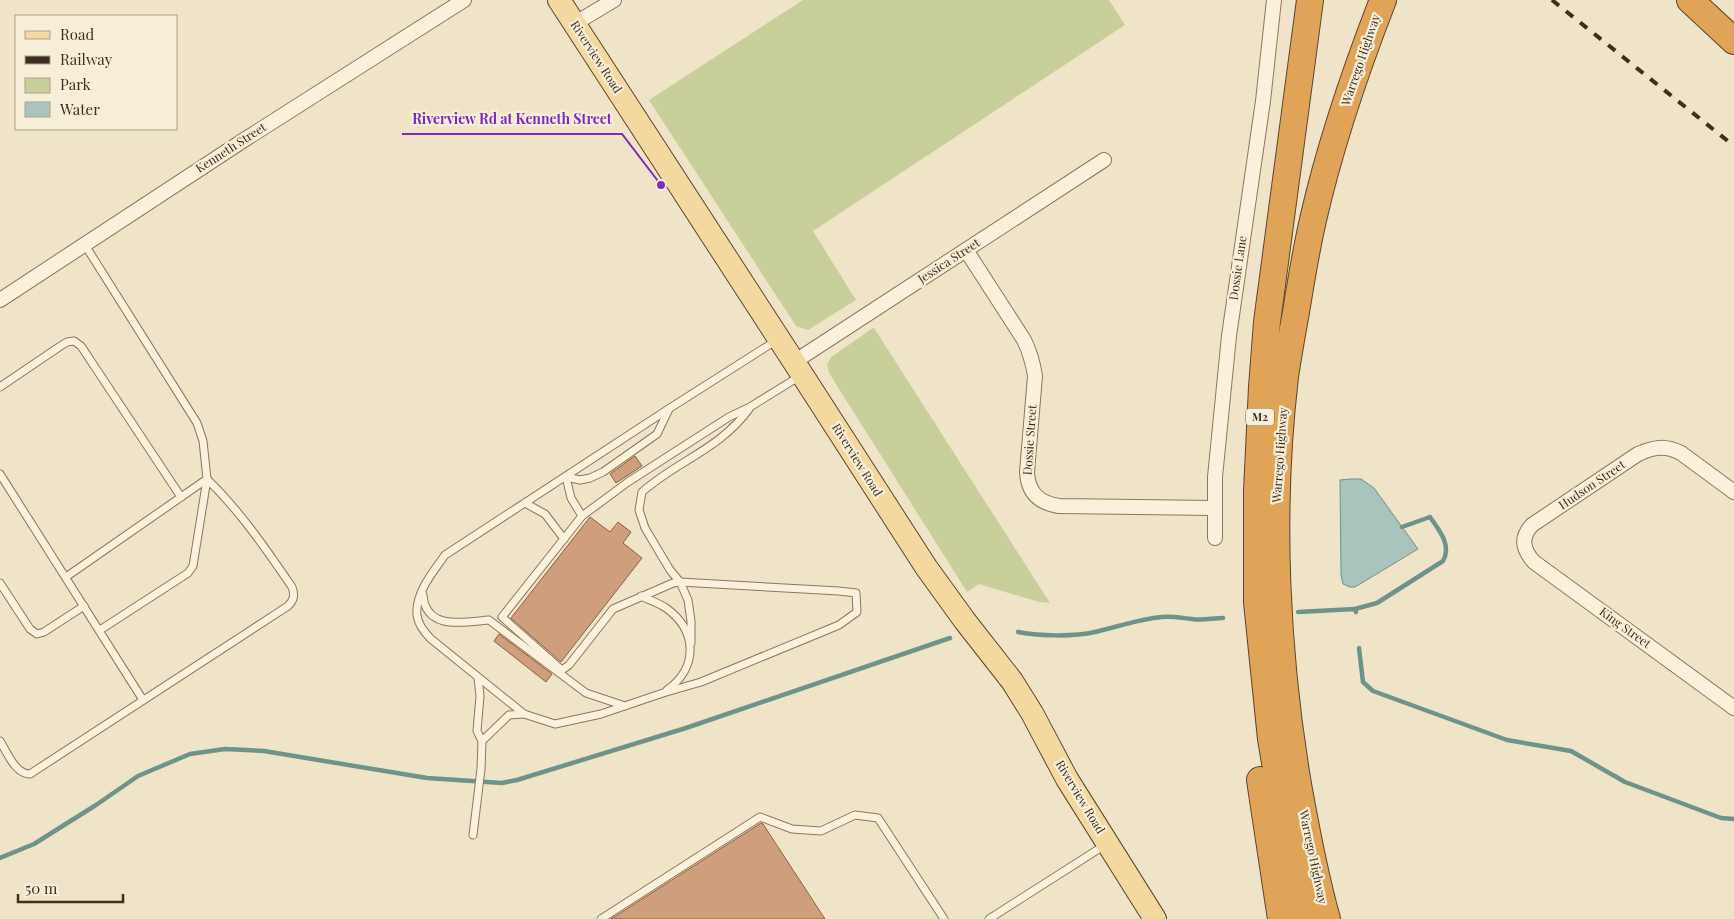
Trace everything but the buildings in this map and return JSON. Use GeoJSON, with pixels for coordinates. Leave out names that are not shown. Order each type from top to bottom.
{"type":"FeatureCollection","features":[{"type":"Feature","properties":{"kind":"highway","name":"Warrego Highway"},"geometry":{"type":"LineString","coordinates":[[1306,919],[1290,851],[1271,739],[1257,602],[1257,491],[1266,331],[1310,0]]}},
{"type":"Feature","properties":{"kind":"highway","name":"Warrego Highway"},"geometry":{"type":"LineString","coordinates":[[1327,919],[1318,889],[1306,830],[1286,700],[1276,512],[1280,437],[1285,378],[1313,220],[1330,153],[1382,0]]}},
{"type":"Feature","properties":{"kind":"highway"},"geometry":{"type":"LineString","coordinates":[[1690,0],[1725,33],[1734,52]]}},
{"type":"Feature","properties":{"kind":"highway"},"geometry":{"type":"LineString","coordinates":[[1257,602],[1246,623],[1258,769],[1281,919]]}},
{"type":"Feature","properties":{"kind":"main road","name":"Riverview Road"},"geometry":{"type":"LineString","coordinates":[[559,0],[926,567],[1012,681],[1032,713],[1067,779],[1155,919]]}},
{"type":"Feature","properties":{"kind":"street","name":"Kenneth Street"},"geometry":{"type":"LineString","coordinates":[[0,300],[244,140],[464,0]]}},
{"type":"Feature","properties":{"kind":"street"},"geometry":{"type":"LineString","coordinates":[[574,24],[614,0]]}},
{"type":"Feature","properties":{"kind":"street","name":"Dossie Lane"},"geometry":{"type":"LineString","coordinates":[[1214,538],[1214,508],[1229,336],[1262,101],[1274,0]]}},
{"type":"Feature","properties":{"kind":"street","name":"Jessica Street"},"geometry":{"type":"LineString","coordinates":[[798,368],[966,250],[1104,160]]}},
{"type":"Feature","properties":{"kind":"street","name":"Dossie Street"},"geometry":{"type":"LineString","coordinates":[[966,250],[1024,340],[1033,363],[1034,376],[1027,481],[1034,496],[1040,501],[1059,506],[1214,508]]}},
{"type":"Feature","properties":{"kind":"street","name":"Hudson Street"},"geometry":{"type":"LineString","coordinates":[[1523,542],[1527,530],[1532,525],[1638,454],[1657,447],[1672,448],[1692,460],[1734,492]]}},
{"type":"Feature","properties":{"kind":"street","name":"King Street"},"geometry":{"type":"LineString","coordinates":[[1523,542],[1525,550],[1534,562],[1734,708]]}},
{"type":"Feature","properties":{"kind":"lane"},"geometry":{"type":"LineString","coordinates":[[85,245],[197,422],[203,441],[207,479],[193,566],[188,573],[100,630]]}},
{"type":"Feature","properties":{"kind":"lane"},"geometry":{"type":"LineString","coordinates":[[779,339],[445,555],[428,577],[423,590],[417,616],[422,629],[431,639],[524,714],[555,724],[601,714],[701,682],[839,625],[857,612],[856,593],[673,583],[613,609],[569,665],[562,670],[502,617],[582,516],[628,482],[729,417],[750,407],[798,368]]}},
{"type":"Feature","properties":{"kind":"lane"},"geometry":{"type":"LineString","coordinates":[[0,387],[67,342],[74,341],[81,346],[181,497]]}},
{"type":"Feature","properties":{"kind":"lane"},"geometry":{"type":"LineString","coordinates":[[663,693],[676,683],[689,664],[691,621],[688,600],[680,582],[670,570],[645,528],[639,510],[642,492],[721,439],[741,420],[750,407]]}},
{"type":"Feature","properties":{"kind":"lane"},"geometry":{"type":"LineString","coordinates":[[566,477],[580,480],[603,472],[657,434],[670,408]]}},
{"type":"Feature","properties":{"kind":"lane"},"geometry":{"type":"LineString","coordinates":[[0,474],[143,700]]}},
{"type":"Feature","properties":{"kind":"lane"},"geometry":{"type":"LineString","coordinates":[[566,477],[571,498],[582,516]]}},
{"type":"Feature","properties":{"kind":"lane"},"geometry":{"type":"LineString","coordinates":[[66,577],[207,479]]}},
{"type":"Feature","properties":{"kind":"lane"},"geometry":{"type":"LineString","coordinates":[[0,741],[18,770],[25,774],[30,774],[288,606],[293,600],[294,593],[292,587],[263,545],[224,496],[207,479]]}},
{"type":"Feature","properties":{"kind":"lane"},"geometry":{"type":"LineString","coordinates":[[525,503],[546,514],[564,539]]}},
{"type":"Feature","properties":{"kind":"lane"},"geometry":{"type":"LineString","coordinates":[[0,583],[30,629],[37,634],[44,632],[84,606]]}},
{"type":"Feature","properties":{"kind":"lane"},"geometry":{"type":"LineString","coordinates":[[423,590],[424,603],[434,618],[450,624],[489,620],[586,693],[625,706]]}},
{"type":"Feature","properties":{"kind":"lane"},"geometry":{"type":"LineString","coordinates":[[641,596],[665,607],[675,615],[682,624],[691,643]]}},
{"type":"Feature","properties":{"kind":"lane"},"geometry":{"type":"LineString","coordinates":[[473,835],[481,769],[482,741],[477,731],[480,696],[478,678]]}},
{"type":"Feature","properties":{"kind":"lane"},"geometry":{"type":"LineString","coordinates":[[482,741],[509,715],[524,714]]}},
{"type":"Feature","properties":{"kind":"lane"},"geometry":{"type":"LineString","coordinates":[[601,919],[760,817],[792,829],[820,831],[855,815],[878,818],[944,919]]}},
{"type":"Feature","properties":{"kind":"lane"},"geometry":{"type":"LineString","coordinates":[[989,919],[1107,844]]}},
{"type":"Feature","properties":{"kind":"green space"},"geometry":{"type":"Polygon","coordinates":[[[803,0],[1109,0],[1125,25],[813,231],[856,300],[808,330],[796,326],[649,100],[803,0]]]}},
{"type":"Feature","properties":{"kind":"green space"},"geometry":{"type":"Polygon","coordinates":[[[873,328],[1050,603],[1039,602],[979,584],[967,592],[829,373],[827,365],[831,357],[873,328]]]}},
{"type":"Feature","properties":{"kind":"water"},"geometry":{"type":"Polygon","coordinates":[[[1361,479],[1374,488],[1418,549],[1355,587],[1343,584],[1341,575],[1340,480],[1361,479]]]}},
{"type":"Feature","properties":{"kind":"waterway"},"geometry":{"type":"LineString","coordinates":[[1355,609],[1377,603],[1443,561],[1446,549],[1445,543],[1430,517],[1402,527]]}},
{"type":"Feature","properties":{"kind":"waterway"},"geometry":{"type":"LineString","coordinates":[[1298,612],[1355,609],[1356,612]]}},
{"type":"Feature","properties":{"kind":"waterway"},"geometry":{"type":"LineString","coordinates":[[1018,632],[1046,635],[1077,635],[1153,618],[1173,617],[1200,620],[1223,618]]}},
{"type":"Feature","properties":{"kind":"waterway"},"geometry":{"type":"LineString","coordinates":[[0,858],[34,844],[138,776],[190,754],[225,749],[264,751],[427,778],[502,783],[686,728],[950,638]]}},
{"type":"Feature","properties":{"kind":"waterway"},"geometry":{"type":"LineString","coordinates":[[1359,648],[1363,682],[1373,691],[1507,740],[1571,751],[1625,782],[1721,818],[1734,819]]}},
{"type":"Feature","properties":{"kind":"railway"},"geometry":{"type":"LineString","coordinates":[[1552,0],[1734,146]]}},
{"type":"Feature","properties":{"kind":"place","name":"Riverview Rd at Kenneth Street"},"geometry":{"type":"Point","coordinates":[661,185]}}]}
